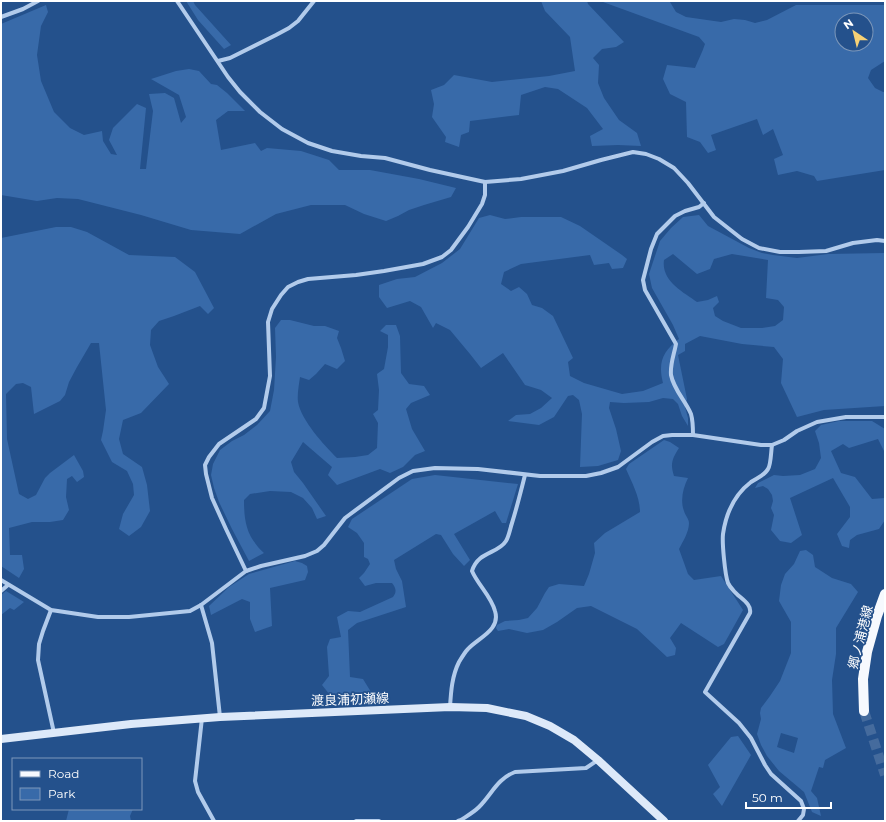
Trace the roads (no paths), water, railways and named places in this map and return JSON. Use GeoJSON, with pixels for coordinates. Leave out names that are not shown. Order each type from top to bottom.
{"type":"FeatureCollection","features":[{"type":"Feature","properties":{"kind":"main road","name":"郷ノ浦港線"},"geometry":{"type":"LineString","coordinates":[[864,711],[863,679],[867,652],[885,594]]}},
{"type":"Feature","properties":{"kind":"main road","name":"渡良浦初瀬線"},"geometry":{"type":"LineString","coordinates":[[1,739],[131,724],[202,718],[450,707],[487,708],[526,716],[550,726],[574,740],[664,821]]}},
{"type":"Feature","properties":{"kind":"street"},"geometry":{"type":"LineString","coordinates":[[1,17],[23,9],[38,1]]}},
{"type":"Feature","properties":{"kind":"street"},"geometry":{"type":"LineString","coordinates":[[177,1],[240,92],[260,112],[282,129],[308,143],[332,151],[360,156],[385,158],[485,182],[521,179],[563,171],[633,152],[646,154],[659,159],[674,168],[688,183],[714,217],[742,239],[759,248],[780,252],[826,251],[853,243],[885,240]]}},
{"type":"Feature","properties":{"kind":"street"},"geometry":{"type":"LineString","coordinates":[[218,61],[230,58],[276,36],[289,28],[298,21],[314,1]]}},
{"type":"Feature","properties":{"kind":"street"},"geometry":{"type":"LineString","coordinates":[[246,571],[212,498],[205,465],[219,444],[256,419],[264,408],[270,376],[268,322],[272,309],[288,287],[298,282],[308,279],[384,271],[423,264],[442,257],[451,250],[460,239],[482,204],[485,195],[485,182]]}},
{"type":"Feature","properties":{"kind":"street"},"geometry":{"type":"LineString","coordinates":[[693,435],[693,425],[690,414],[674,385],[672,375],[671,365],[676,344],[666,324],[645,290],[643,280],[651,249],[657,234],[675,216],[699,207],[704,203]]}},
{"type":"Feature","properties":{"kind":"street"},"geometry":{"type":"LineString","coordinates":[[1,580],[51,610],[98,617],[129,617],[190,611],[201,605],[246,571],[305,556],[317,551],[324,545],[345,518],[399,478],[413,471],[435,468],[478,469],[540,476],[586,476],[618,467],[652,442],[663,436],[693,435],[761,445],[772,445],[816,422],[846,417],[885,417]]}},
{"type":"Feature","properties":{"kind":"street"},"geometry":{"type":"LineString","coordinates":[[772,445],[769,469],[742,489],[731,506],[727,518],[723,535],[723,550],[728,582],[734,592],[751,609],[750,614],[705,692],[739,723],[751,738],[771,774],[801,801],[804,808],[803,815],[798,821]]}},
{"type":"Feature","properties":{"kind":"street"},"geometry":{"type":"LineString","coordinates":[[450,707],[452,683],[456,667],[468,648],[492,629],[496,622],[496,613],[488,595],[472,571],[477,561],[501,547],[506,541],[525,474]]}},
{"type":"Feature","properties":{"kind":"street"},"geometry":{"type":"LineString","coordinates":[[1,591],[8,585]]}},
{"type":"Feature","properties":{"kind":"street"},"geometry":{"type":"LineString","coordinates":[[201,605],[212,643],[220,717]]}},
{"type":"Feature","properties":{"kind":"street"},"geometry":{"type":"LineString","coordinates":[[51,610],[39,644],[38,660],[54,733]]}},
{"type":"Feature","properties":{"kind":"street"},"geometry":{"type":"LineString","coordinates":[[202,718],[195,781],[198,792],[214,821]]}},
{"type":"Feature","properties":{"kind":"street"},"geometry":{"type":"LineString","coordinates":[[458,821],[478,808],[501,780],[508,775],[515,772],[586,768],[598,760]]}},
{"type":"Feature","properties":{"kind":"street"},"geometry":{"type":"LineString","coordinates":[[356,821],[380,821]]}},
{"type":"Feature","properties":{"kind":"tunnel"},"geometry":{"type":"LineString","coordinates":[[864,711],[885,775]]}}]}
